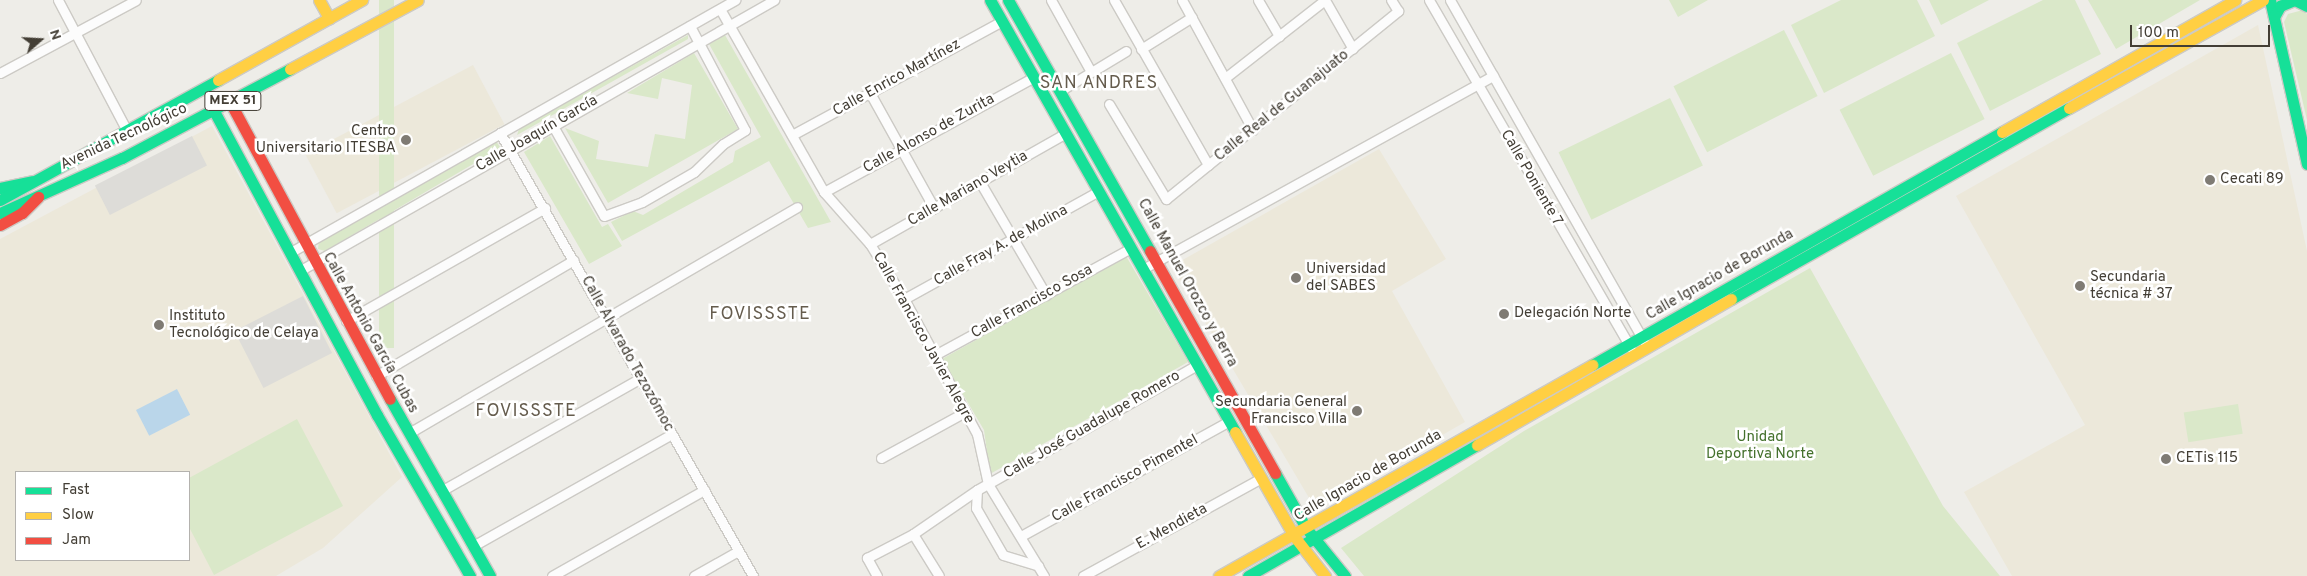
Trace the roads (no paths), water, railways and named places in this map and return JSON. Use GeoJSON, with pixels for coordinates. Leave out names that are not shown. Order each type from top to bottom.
{"type":"FeatureCollection","features":[{"type":"Feature","properties":{"kind":"street"},"geometry":{"type":"LineString","coordinates":[[58,0],[126,129]]}},
{"type":"Feature","properties":{"kind":"street"},"geometry":{"type":"LineString","coordinates":[[0,73],[136,0]]}},
{"type":"Feature","properties":{"kind":"street"},"geometry":{"type":"LineString","coordinates":[[318,0],[329,18]]}},
{"type":"Feature","properties":{"kind":"street","name":"Avenida Tecnológico"},"geometry":{"type":"LineString","coordinates":[[0,200],[362,0]]}},
{"type":"Feature","properties":{"kind":"street","name":"Avenida Tecnológico"},"geometry":{"type":"LineString","coordinates":[[0,212],[122,158],[214,111],[418,0]]}},
{"type":"Feature","properties":{"kind":"street","name":"Calle Joaquín García"},"geometry":{"type":"LineString","coordinates":[[291,252],[735,0]]}},
{"type":"Feature","properties":{"kind":"street","name":"Calle Joaquín García"},"geometry":{"type":"LineString","coordinates":[[300,270],[774,0]]}},
{"type":"Feature","properties":{"kind":"street","name":"Calle Manuel Orozco y Berra"},"geometry":{"type":"LineString","coordinates":[[990,0],[1066,133],[1097,192],[1143,269],[1297,541],[1325,576]]}},
{"type":"Feature","properties":{"kind":"street","name":"Calle Manuel Orozco y Berra"},"geometry":{"type":"LineString","coordinates":[[1008,0],[1159,261],[1306,528],[1345,576]]}},
{"type":"Feature","properties":{"kind":"street"},"geometry":{"type":"LineString","coordinates":[[1051,0],[1091,72]]}},
{"type":"Feature","properties":{"kind":"street"},"geometry":{"type":"LineString","coordinates":[[1114,0],[1208,166]]}},
{"type":"Feature","properties":{"kind":"street"},"geometry":{"type":"LineString","coordinates":[[1182,0],[1253,130]]}},
{"type":"Feature","properties":{"kind":"street"},"geometry":{"type":"LineString","coordinates":[[1258,0],[1280,36]]}},
{"type":"Feature","properties":{"kind":"street"},"geometry":{"type":"LineString","coordinates":[[1225,78],[1325,0],[1353,49]]}},
{"type":"Feature","properties":{"kind":"street","name":"Calle Real de Guanajuato"},"geometry":{"type":"LineString","coordinates":[[1108,104],[1166,199],[1398,11],[1391,0]]}},
{"type":"Feature","properties":{"kind":"street","name":"Calle Poniente 7"},"geometry":{"type":"LineString","coordinates":[[1429,0],[1476,85],[1636,355]]}},
{"type":"Feature","properties":{"kind":"street","name":"Calle Poniente 7"},"geometry":{"type":"LineString","coordinates":[[1450,0],[1649,347]]}},
{"type":"Feature","properties":{"kind":"street","name":"Calle Ignacio de Borunda"},"geometry":{"type":"LineString","coordinates":[[1248,576],[1297,541],[1306,528],[2235,0]]}},
{"type":"Feature","properties":{"kind":"street","name":"Calle Ignacio de Borunda"},"geometry":{"type":"LineString","coordinates":[[1219,576],[1297,541],[1313,538],[2264,0]]}},
{"type":"Feature","properties":{"kind":"street"},"geometry":{"type":"LineString","coordinates":[[2270,0],[2307,164]]}},
{"type":"Feature","properties":{"kind":"street"},"geometry":{"type":"LineString","coordinates":[[2274,17],[2280,6],[2294,0],[2307,6]]}},
{"type":"Feature","properties":{"kind":"street","name":"Calle Francisco Javier Alegre"},"geometry":{"type":"LineString","coordinates":[[720,9],[824,192],[870,244],[904,300],[933,356],[978,434],[988,484],[1044,576]]}},
{"type":"Feature","properties":{"kind":"street"},"geometry":{"type":"LineString","coordinates":[[1141,49],[1192,17]]}},
{"type":"Feature","properties":{"kind":"street","name":"Calle Enrico Martínez"},"geometry":{"type":"LineString","coordinates":[[792,135],[1002,21]]}},
{"type":"Feature","properties":{"kind":"street"},"geometry":{"type":"LineString","coordinates":[[553,126],[604,216],[649,198],[694,172],[723,144],[745,130],[690,26]]}},
{"type":"Feature","properties":{"kind":"street"},"geometry":{"type":"LineString","coordinates":[[1060,91],[1126,51]]}},
{"type":"Feature","properties":{"kind":"street"},"geometry":{"type":"LineString","coordinates":[[1143,269],[1493,76]]}},
{"type":"Feature","properties":{"kind":"street","name":"Calle Alonso de Zurita"},"geometry":{"type":"LineString","coordinates":[[824,192],[1034,77]]}},
{"type":"Feature","properties":{"kind":"street"},"geometry":{"type":"LineString","coordinates":[[870,93],[934,208]]}},
{"type":"Feature","properties":{"kind":"street","name":"Calle Antonio García Cubas"},"geometry":{"type":"LineString","coordinates":[[230,102],[376,376],[490,576]]}},
{"type":"Feature","properties":{"kind":"street","name":"Calle Antonio García Cubas"},"geometry":{"type":"LineString","coordinates":[[214,111],[377,415],[470,576]]}},
{"type":"Feature","properties":{"kind":"street","name":"Calle Alvarado Tezozómoc"},"geometry":{"type":"LineString","coordinates":[[500,133],[545,208],[753,576]]}},
{"type":"Feature","properties":{"kind":"street","name":"Calle Mariano Veytia"},"geometry":{"type":"LineString","coordinates":[[870,244],[1066,133]]}},
{"type":"Feature","properties":{"kind":"street"},"geometry":{"type":"LineString","coordinates":[[1,183],[37,180]]}},
{"type":"Feature","properties":{"kind":"street"},"geometry":{"type":"LineString","coordinates":[[980,182],[1046,294]]}},
{"type":"Feature","properties":{"kind":"street"},"geometry":{"type":"LineString","coordinates":[[0,225],[22,213],[44,191]]}},
{"type":"Feature","properties":{"kind":"street","name":"Calle Fray A. de Molina"},"geometry":{"type":"LineString","coordinates":[[904,300],[1097,192]]}},
{"type":"Feature","properties":{"kind":"street"},"geometry":{"type":"LineString","coordinates":[[264,203],[279,196]]}},
{"type":"Feature","properties":{"kind":"street"},"geometry":{"type":"LineString","coordinates":[[409,433],[608,320],[797,207]]}},
{"type":"Feature","properties":{"kind":"street"},"geometry":{"type":"LineString","coordinates":[[346,321],[545,208]]}},
{"type":"Feature","properties":{"kind":"street","name":"Calle Francisco Sosa"},"geometry":{"type":"LineString","coordinates":[[933,356],[1130,248]]}},
{"type":"Feature","properties":{"kind":"street"},"geometry":{"type":"LineString","coordinates":[[376,376],[574,260]]}},
{"type":"Feature","properties":{"kind":"street","name":"Calle José Guadalupe Romero"},"geometry":{"type":"LineString","coordinates":[[877,576],[867,558],[913,534],[977,490],[1197,365]]}},
{"type":"Feature","properties":{"kind":"street"},"geometry":{"type":"LineString","coordinates":[[441,491],[641,378]]}},
{"type":"Feature","properties":{"kind":"street"},"geometry":{"type":"LineString","coordinates":[[377,415],[393,406]]}},
{"type":"Feature","properties":{"kind":"street"},"geometry":{"type":"LineString","coordinates":[[881,458],[965,412]]}},
{"type":"Feature","properties":{"kind":"street","name":"Calle Francisco Pimentel"},"geometry":{"type":"LineString","coordinates":[[1021,536],[1229,421]]}},
{"type":"Feature","properties":{"kind":"street"},"geometry":{"type":"LineString","coordinates":[[473,546],[672,434]]}},
{"type":"Feature","properties":{"kind":"street","name":"E. Mendieta"},"geometry":{"type":"LineString","coordinates":[[1083,576],[1261,478]]}},
{"type":"Feature","properties":{"kind":"street"},"geometry":{"type":"LineString","coordinates":[[552,576],[704,490]]}},
{"type":"Feature","properties":{"kind":"street"},"geometry":{"type":"LineString","coordinates":[[977,490],[976,508],[1003,556],[1038,566]]}},
{"type":"Feature","properties":{"kind":"street"},"geometry":{"type":"LineString","coordinates":[[913,534],[939,576]]}},
{"type":"Feature","properties":{"kind":"street"},"geometry":{"type":"LineString","coordinates":[[694,576],[738,551]]}},
{"type":"Feature","properties":{"kind":"water"},"geometry":{"type":"Polygon","coordinates":[[[177,389],[190,415],[149,436],[136,410],[177,389]]]}},
{"type":"Feature","properties":{"kind":"place","name":"Centro Universitario ITESBA"},"geometry":{"type":"Point","coordinates":[406,140]}},
{"type":"Feature","properties":{"kind":"place","name":"Cecati 89"},"geometry":{"type":"Point","coordinates":[2210,180]}},
{"type":"Feature","properties":{"kind":"place","name":"Universidad del SABES"},"geometry":{"type":"Point","coordinates":[1296,278]}},
{"type":"Feature","properties":{"kind":"place","name":"Secundaria técnica # 37"},"geometry":{"type":"Point","coordinates":[2080,286]}},
{"type":"Feature","properties":{"kind":"place","name":"Delegación Norte"},"geometry":{"type":"Point","coordinates":[1504,314]}},
{"type":"Feature","properties":{"kind":"place","name":"Instituto Tecnológico de Celaya"},"geometry":{"type":"Point","coordinates":[159,325]}},
{"type":"Feature","properties":{"kind":"place","name":"Secundaria General Francisco Villa"},"geometry":{"type":"Point","coordinates":[1357,411]}},
{"type":"Feature","properties":{"kind":"place","name":"CETis 115"},"geometry":{"type":"Point","coordinates":[2166,459]}},
{"type":"Feature","properties":{"kind":"district","name":"SAN ANDRES"},"geometry":{"type":"Point","coordinates":[1099,84]}},
{"type":"Feature","properties":{"kind":"district","name":"FOVISSSTE"},"geometry":{"type":"Point","coordinates":[760,315]}},
{"type":"Feature","properties":{"kind":"district","name":"FOVISSSTE"},"geometry":{"type":"Point","coordinates":[526,412]}},
{"type":"Feature","properties":{"kind":"park label","name":"Unidad Deportiva Norte"},"geometry":{"type":"Point","coordinates":[1760,446]}}]}
